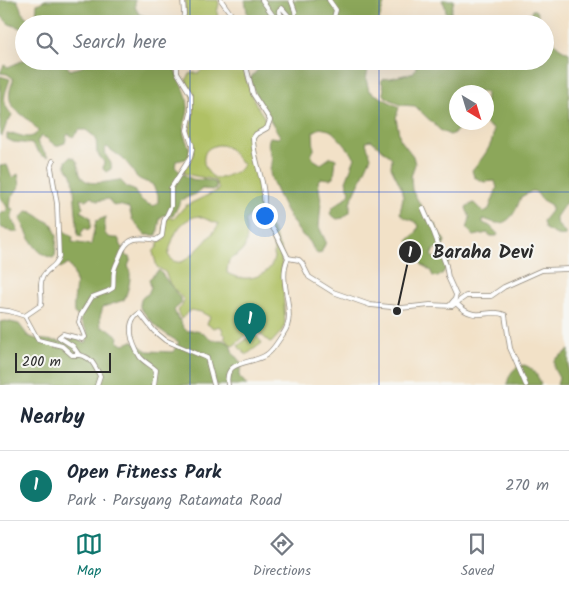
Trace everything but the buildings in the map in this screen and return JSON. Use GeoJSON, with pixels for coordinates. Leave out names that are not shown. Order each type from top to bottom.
{"type":"FeatureCollection","features":[{"type":"Feature","properties":{"kind":"street"},"geometry":{"type":"LineString","coordinates":[[183,0],[184,15]]}},
{"type":"Feature","properties":{"kind":"street"},"geometry":{"type":"LineString","coordinates":[[221,0],[232,15]]}},
{"type":"Feature","properties":{"kind":"street"},"geometry":{"type":"LineString","coordinates":[[262,0],[273,15]]}},
{"type":"Feature","properties":{"kind":"street"},"geometry":{"type":"LineString","coordinates":[[291,0],[295,15]]}},
{"type":"Feature","properties":{"kind":"street"},"geometry":{"type":"LineString","coordinates":[[329,0],[336,10],[335,15]]}},
{"type":"Feature","properties":{"kind":"street"},"geometry":{"type":"LineString","coordinates":[[281,15],[279,10],[282,8],[288,15]]}},
{"type":"Feature","properties":{"kind":"street"},"geometry":{"type":"LineString","coordinates":[[80,355],[70,343],[60,338],[60,334],[85,338],[86,336],[79,320],[92,297],[113,288],[114,272],[123,247],[136,238],[156,240],[161,237],[164,221],[171,206],[171,188],[192,154],[192,145],[187,130],[191,113],[191,95],[177,70]]}},
{"type":"Feature","properties":{"kind":"street"},"geometry":{"type":"LineString","coordinates":[[228,385],[228,374],[232,367],[267,354],[286,330],[289,316],[284,280],[285,266],[288,258],[275,231],[264,215],[265,205],[252,138],[266,129],[270,120],[253,94],[247,70]]}},
{"type":"Feature","properties":{"kind":"street"},"geometry":{"type":"LineString","coordinates":[[24,316],[41,305],[42,279],[45,273],[56,265],[59,257],[57,204],[51,167],[53,161]]}},
{"type":"Feature","properties":{"kind":"street"},"geometry":{"type":"LineString","coordinates":[[423,208],[456,295],[449,306]]}},
{"type":"Feature","properties":{"kind":"street"},"geometry":{"type":"LineString","coordinates":[[288,258],[299,260],[309,277],[321,285],[357,301],[379,307],[400,308],[430,305],[449,306],[457,304],[466,296],[490,296],[504,287],[542,270],[569,268]]}},
{"type":"Feature","properties":{"kind":"street"},"geometry":{"type":"LineString","coordinates":[[457,304],[471,314],[500,313],[505,315],[510,348],[526,385]]}},
{"type":"Feature","properties":{"kind":"street"},"geometry":{"type":"LineString","coordinates":[[0,310],[24,316],[38,340],[62,346],[72,355],[87,356],[92,360],[100,376],[97,385]]}},
{"type":"Feature","properties":{"kind":"street"},"geometry":{"type":"LineString","coordinates":[[154,385],[156,370],[140,356],[130,331],[132,321],[140,313],[154,331],[165,340],[207,358],[214,385]]}},
{"type":"Feature","properties":{"kind":"green space"},"geometry":{"type":"Polygon","coordinates":[[[0,0],[17,0],[24,15],[15,15],[15,26],[9,24],[0,15],[0,0]]]}},
{"type":"Feature","properties":{"kind":"green space"},"geometry":{"type":"Polygon","coordinates":[[[46,0],[135,0],[135,7],[142,15],[36,15],[37,4],[46,0]]]}},
{"type":"Feature","properties":{"kind":"green space"},"geometry":{"type":"Polygon","coordinates":[[[185,0],[218,0],[218,15],[185,15],[185,0]]]}},
{"type":"Feature","properties":{"kind":"green space"},"geometry":{"type":"Polygon","coordinates":[[[245,0],[385,0],[381,15],[248,15],[245,0]]]}},
{"type":"Feature","properties":{"kind":"green space"},"geometry":{"type":"Polygon","coordinates":[[[442,0],[454,0],[450,15],[446,15],[442,0]]]}},
{"type":"Feature","properties":{"kind":"green space"},"geometry":{"type":"Polygon","coordinates":[[[532,10],[535,10],[538,14],[538,15],[530,15],[532,10]]]}},
{"type":"Feature","properties":{"kind":"green space"},"geometry":{"type":"Polygon","coordinates":[[[554,41],[569,53],[569,198],[556,217],[557,224],[565,233],[565,236],[557,235],[545,229],[543,221],[551,211],[551,205],[542,200],[536,192],[532,191],[521,197],[513,215],[506,221],[496,223],[483,219],[483,223],[490,226],[498,234],[497,236],[491,236],[487,233],[474,236],[467,229],[470,218],[467,206],[474,203],[484,212],[489,209],[497,188],[495,181],[484,182],[474,177],[472,170],[487,151],[492,140],[494,130],[494,85],[449,85],[449,130],[457,130],[450,135],[441,131],[415,106],[400,105],[386,97],[383,93],[384,88],[381,81],[413,73],[415,70],[554,70],[554,41]]]}},
{"type":"Feature","properties":{"kind":"green space"},"geometry":{"type":"Polygon","coordinates":[[[15,64],[15,70],[175,70],[188,101],[184,135],[191,153],[186,159],[176,161],[175,167],[192,179],[216,183],[216,189],[202,189],[196,194],[181,200],[173,216],[164,215],[160,218],[157,235],[145,235],[132,219],[129,208],[119,205],[114,206],[108,199],[97,201],[91,197],[85,200],[80,199],[83,208],[80,211],[90,217],[91,225],[89,230],[85,228],[81,233],[82,237],[78,236],[73,178],[66,167],[66,161],[70,157],[77,161],[81,176],[85,180],[102,183],[120,180],[128,188],[134,190],[137,196],[147,204],[154,206],[158,203],[158,195],[152,184],[137,177],[124,160],[107,147],[105,148],[106,154],[111,163],[111,169],[106,172],[103,169],[104,162],[97,153],[96,138],[86,130],[79,130],[73,137],[69,134],[67,135],[65,143],[56,146],[41,136],[37,142],[48,157],[42,156],[32,144],[13,142],[7,139],[7,134],[13,135],[12,133],[30,137],[38,131],[12,105],[10,91],[13,78],[7,74],[0,73],[4,65],[8,67],[15,64]]]}},
{"type":"Feature","properties":{"kind":"green space"},"geometry":{"type":"Polygon","coordinates":[[[201,70],[245,70],[245,76],[266,124],[251,133],[249,151],[260,192],[260,214],[274,233],[281,251],[285,324],[281,332],[271,343],[259,333],[251,331],[233,346],[224,338],[226,336],[222,328],[219,326],[214,328],[207,324],[210,317],[201,312],[191,310],[181,319],[177,311],[182,306],[184,300],[170,284],[165,272],[157,267],[153,252],[158,246],[158,242],[165,239],[164,228],[168,217],[174,219],[185,206],[219,190],[216,181],[183,172],[193,152],[190,127],[193,105],[186,80],[191,73],[199,73],[201,70]],[[222,145],[211,147],[207,150],[204,157],[206,169],[216,178],[237,172],[243,164],[229,149],[222,145]],[[254,214],[245,221],[247,233],[244,249],[229,260],[227,273],[235,277],[256,277],[268,270],[273,263],[274,254],[270,237],[254,214]],[[198,216],[186,221],[177,230],[168,255],[173,261],[181,262],[190,256],[208,239],[219,224],[198,216]]]}},
{"type":"Feature","properties":{"kind":"green space"},"geometry":{"type":"Polygon","coordinates":[[[258,70],[368,70],[366,79],[369,91],[399,107],[396,118],[400,139],[413,156],[415,164],[411,177],[412,190],[428,218],[436,225],[445,241],[443,246],[434,249],[431,256],[438,260],[450,256],[451,259],[443,273],[438,277],[433,276],[430,270],[422,265],[417,253],[411,249],[408,240],[416,233],[419,226],[400,213],[403,197],[401,187],[391,167],[392,158],[371,140],[366,143],[371,157],[350,203],[350,212],[343,218],[337,219],[330,214],[333,207],[348,196],[350,192],[346,181],[355,158],[333,133],[320,128],[313,132],[314,150],[311,154],[313,159],[321,164],[331,157],[336,159],[334,177],[330,179],[321,178],[318,181],[321,202],[319,227],[326,242],[321,253],[315,252],[310,242],[301,234],[293,222],[271,177],[272,160],[269,141],[270,137],[278,138],[280,136],[258,100],[250,80],[258,70]]]}},
{"type":"Feature","properties":{"kind":"green space"},"geometry":{"type":"Polygon","coordinates":[[[0,76],[10,79],[5,94],[5,102],[12,115],[2,136],[0,135],[0,76]]]}},
{"type":"Feature","properties":{"kind":"green space"},"geometry":{"type":"Polygon","coordinates":[[[7,165],[12,178],[18,174],[20,185],[11,199],[10,208],[14,209],[11,218],[19,232],[12,232],[0,227],[0,214],[7,211],[7,207],[0,196],[0,166],[7,165]]]}},
{"type":"Feature","properties":{"kind":"green space"},"geometry":{"type":"Polygon","coordinates":[[[27,211],[53,225],[57,236],[55,256],[53,258],[46,256],[36,248],[29,237],[20,219],[27,211]]]}},
{"type":"Feature","properties":{"kind":"green space"},"geometry":{"type":"Polygon","coordinates":[[[106,217],[104,230],[106,235],[118,238],[126,256],[131,259],[128,266],[130,278],[126,297],[124,300],[103,307],[100,317],[101,327],[109,329],[119,337],[118,341],[121,343],[125,344],[132,341],[147,351],[173,352],[179,342],[157,327],[140,307],[140,302],[148,294],[151,287],[149,279],[159,270],[180,298],[182,303],[174,310],[183,327],[187,331],[197,330],[213,340],[223,340],[230,344],[233,353],[242,364],[239,376],[247,385],[0,385],[0,322],[6,321],[19,324],[28,336],[36,339],[64,342],[77,338],[83,343],[87,342],[87,331],[80,321],[81,319],[74,313],[75,276],[68,264],[60,268],[58,265],[61,232],[64,231],[73,237],[72,242],[91,245],[96,221],[106,217]]]}},
{"type":"Feature","properties":{"kind":"green space"},"geometry":{"type":"Polygon","coordinates":[[[254,333],[262,343],[246,355],[238,346],[254,333]]]}},
{"type":"Feature","properties":{"kind":"green space"},"geometry":{"type":"Polygon","coordinates":[[[569,350],[567,385],[557,385],[559,378],[554,369],[554,360],[569,350]]]}},
{"type":"Feature","properties":{"kind":"green space"},"geometry":{"type":"Polygon","coordinates":[[[524,365],[535,373],[541,385],[507,385],[512,372],[517,367],[524,365]]]}},
{"type":"Feature","properties":{"kind":"place","name":"Baraha Devi"},"geometry":{"type":"Point","coordinates":[397,311]}},
{"type":"Feature","properties":{"kind":"place","name":"Open Fitness Park"},"geometry":{"type":"Point","coordinates":[250,344]}}]}
